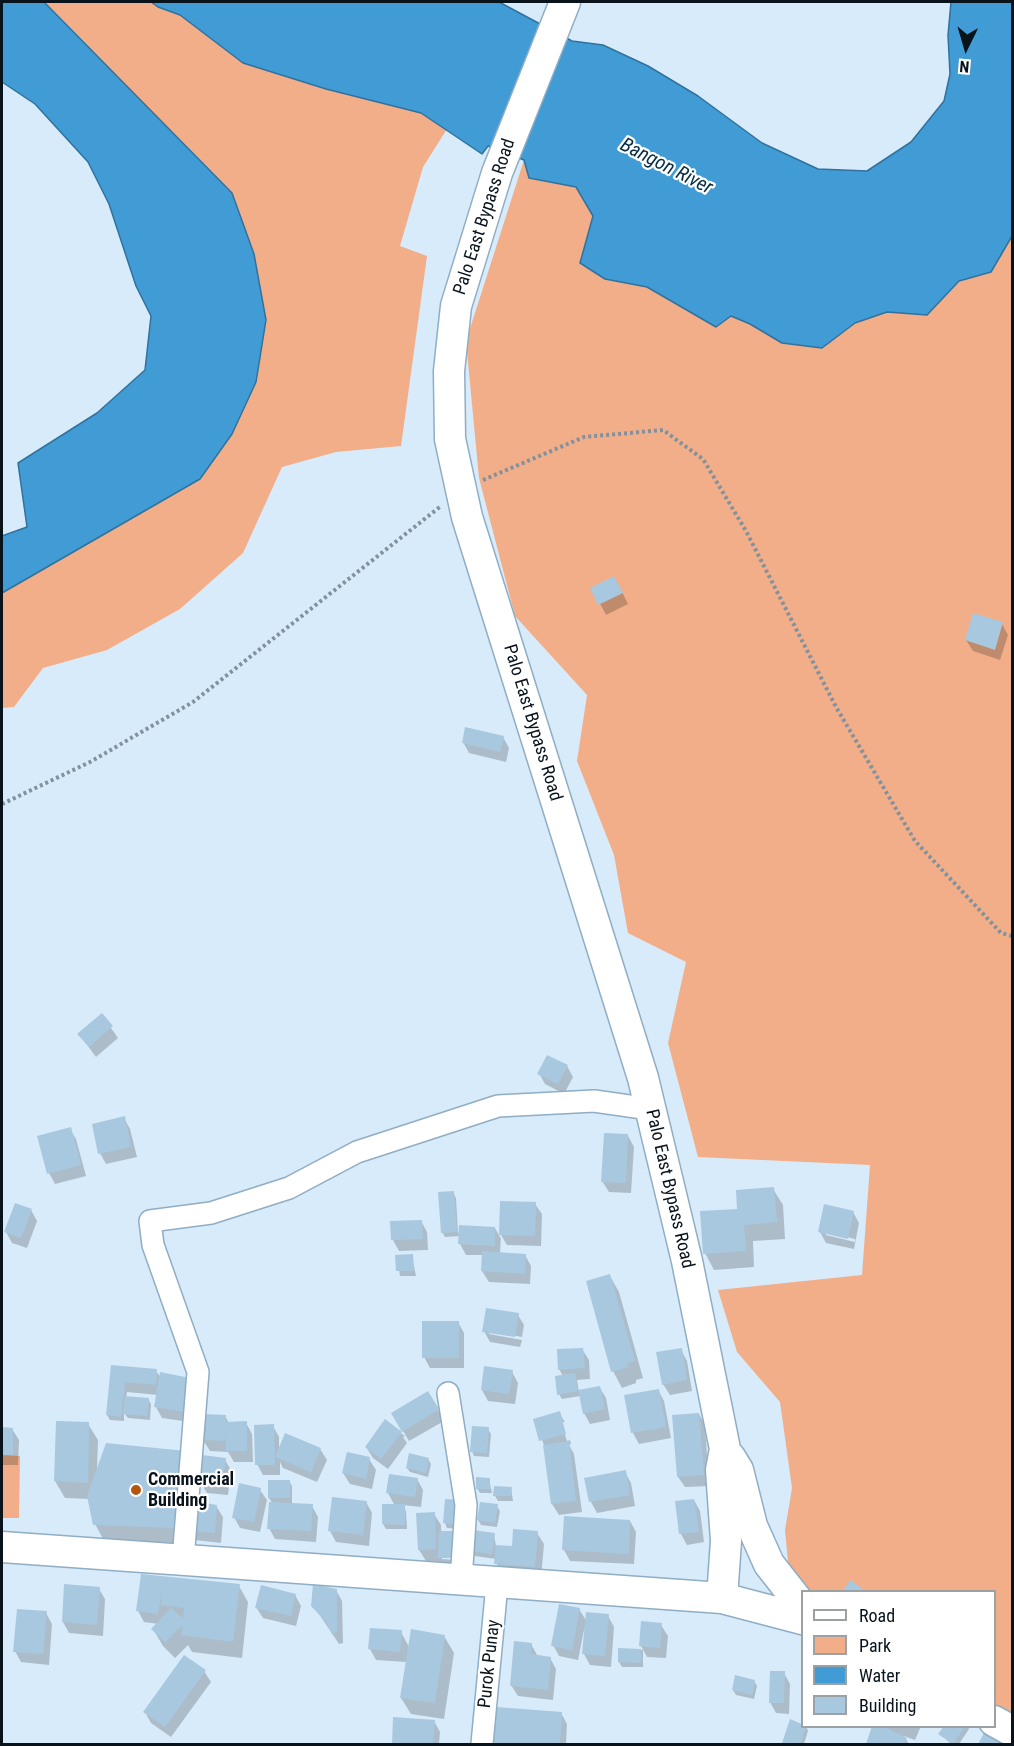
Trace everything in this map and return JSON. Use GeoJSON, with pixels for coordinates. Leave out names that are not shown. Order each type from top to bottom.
{"type":"FeatureCollection","features":[{"type":"Feature","properties":{"kind":"main road","name":"Palo East Bypass Road"},"geometry":{"type":"LineString","coordinates":[[565,2],[497,173],[456,306],[448,371],[450,439],[461,490],[650,1109],[687,1262],[725,1449],[738,1470],[752,1526],[769,1564],[779,1597],[775,1602],[763,1607]]}},
{"type":"Feature","properties":{"kind":"main road","name":"Palo East Bypass Road"},"geometry":{"type":"LineString","coordinates":[[722,1598],[726,1541],[721,1470],[725,1449]]}},
{"type":"Feature","properties":{"kind":"main road"},"geometry":{"type":"LineString","coordinates":[[2,1547],[497,1584],[722,1598],[801,1619]]}},
{"type":"Feature","properties":{"kind":"main road","name":"Palo East Bypass Road"},"geometry":{"type":"LineString","coordinates":[[769,1564],[801,1605]]}},
{"type":"Feature","properties":{"kind":"main road"},"geometry":{"type":"LineString","coordinates":[[996,1722],[1012,1731]]}},
{"type":"Feature","properties":{"kind":"street"},"geometry":{"type":"LineString","coordinates":[[183,1560],[198,1372],[153,1245],[150,1221],[211,1213],[289,1188],[357,1152],[498,1106],[594,1101],[650,1109]]}},
{"type":"Feature","properties":{"kind":"street"},"geometry":{"type":"LineString","coordinates":[[448,1392],[466,1505],[461,1581]]}},
{"type":"Feature","properties":{"kind":"street","name":"Purok Punay"},"geometry":{"type":"LineString","coordinates":[[482,1744],[497,1584]]}},
{"type":"Feature","properties":{"kind":"path"},"geometry":{"type":"LineString","coordinates":[[2,804],[90,762],[193,702],[461,490],[584,436],[663,430],[703,459],[746,531],[836,707],[915,840],[1001,933],[1012,936]]}},
{"type":"Feature","properties":{"kind":"green space"},"geometry":{"type":"Polygon","coordinates":[[[44,2],[151,2],[158,7],[180,14],[243,63],[326,89],[421,113],[447,129],[423,167],[400,246],[427,256],[401,446],[336,452],[282,467],[243,553],[180,609],[107,650],[43,668],[14,707],[2,708],[2,593],[66,555],[232,434],[256,382],[266,320],[232,193],[44,2]]]}},
{"type":"Feature","properties":{"kind":"green space"},"geometry":{"type":"Polygon","coordinates":[[[524,160],[529,178],[576,187],[593,216],[580,264],[605,279],[647,287],[671,299],[730,316],[750,324],[782,343],[822,348],[855,323],[887,312],[927,315],[959,281],[991,272],[1012,236],[1012,1719],[996,1710],[996,1590],[803,1590],[789,1572],[785,1530],[792,1488],[780,1402],[737,1352],[718,1290],[862,1275],[870,1165],[698,1157],[668,1043],[686,962],[628,933],[614,855],[577,761],[587,695],[515,616],[479,478],[466,341],[524,160]]]}},
{"type":"Feature","properties":{"kind":"green space"},"geometry":{"type":"Polygon","coordinates":[[[2,1455],[20,1456],[19,1518],[2,1518],[2,1455]]]}},
{"type":"Feature","properties":{"kind":"water"},"geometry":{"type":"Polygon","coordinates":[[[2,2],[44,2],[232,193],[254,254],[266,320],[256,382],[232,434],[200,479],[2,593],[2,536],[27,527],[18,463],[97,413],[145,370],[151,316],[136,286],[109,204],[88,162],[35,104],[2,82],[2,2]]]}},
{"type":"Feature","properties":{"kind":"water","name":"Bangon River"},"geometry":{"type":"Polygon","coordinates":[[[151,2],[499,2],[572,41],[603,45],[648,66],[698,96],[762,143],[818,169],[867,171],[911,142],[944,101],[950,74],[948,35],[951,2],[1012,2],[1012,236],[991,272],[959,281],[927,315],[887,312],[855,323],[822,348],[782,343],[750,324],[731,316],[716,327],[647,287],[605,279],[580,263],[593,216],[576,187],[529,178],[524,160],[488,146],[482,154],[421,113],[326,89],[243,63],[180,15],[151,2]]]}},
{"type":"Feature","properties":{"kind":"building"},"geometry":{"type":"Polygon","coordinates":[[[614,576],[623,593],[598,605],[590,588],[614,576]]]}},
{"type":"Feature","properties":{"kind":"building"},"geometry":{"type":"Polygon","coordinates":[[[973,613],[1003,622],[995,650],[965,640],[973,613]]]}},
{"type":"Feature","properties":{"kind":"building"},"geometry":{"type":"Polygon","coordinates":[[[465,727],[504,736],[500,752],[462,743],[465,727]]]}},
{"type":"Feature","properties":{"kind":"building"},"geometry":{"type":"Polygon","coordinates":[[[102,1013],[113,1026],[89,1047],[77,1034],[102,1013]]]}},
{"type":"Feature","properties":{"kind":"building"},"geometry":{"type":"Polygon","coordinates":[[[547,1055],[568,1065],[558,1084],[537,1074],[547,1055]]]}},
{"type":"Feature","properties":{"kind":"building"},"geometry":{"type":"Polygon","coordinates":[[[125,1116],[131,1147],[98,1154],[92,1124],[125,1116]]]}},
{"type":"Feature","properties":{"kind":"building"},"geometry":{"type":"Polygon","coordinates":[[[71,1127],[81,1165],[47,1174],[37,1136],[71,1127]]]}},
{"type":"Feature","properties":{"kind":"building"},"geometry":{"type":"Polygon","coordinates":[[[604,1133],[628,1134],[626,1183],[601,1182],[604,1133]]]}},
{"type":"Feature","properties":{"kind":"building"},"geometry":{"type":"Polygon","coordinates":[[[774,1187],[777,1222],[744,1225],[746,1251],[703,1254],[700,1211],[737,1209],[736,1190],[774,1187]]]}},
{"type":"Feature","properties":{"kind":"building"},"geometry":{"type":"Polygon","coordinates":[[[454,1191],[457,1232],[441,1233],[438,1192],[454,1191]]]}},
{"type":"Feature","properties":{"kind":"building"},"geometry":{"type":"Polygon","coordinates":[[[500,1201],[536,1202],[535,1236],[499,1235],[500,1201]]]}},
{"type":"Feature","properties":{"kind":"building"},"geometry":{"type":"Polygon","coordinates":[[[15,1203],[32,1209],[21,1238],[4,1232],[15,1203]]]}},
{"type":"Feature","properties":{"kind":"building"},"geometry":{"type":"Polygon","coordinates":[[[824,1204],[854,1211],[848,1239],[818,1232],[824,1204]]]}},
{"type":"Feature","properties":{"kind":"building"},"geometry":{"type":"Polygon","coordinates":[[[422,1220],[423,1239],[391,1240],[390,1221],[422,1220]]]}},
{"type":"Feature","properties":{"kind":"building"},"geometry":{"type":"Polygon","coordinates":[[[459,1225],[495,1227],[495,1246],[458,1244],[459,1225]]]}},
{"type":"Feature","properties":{"kind":"building"},"geometry":{"type":"Polygon","coordinates":[[[482,1251],[526,1254],[525,1274],[481,1271],[482,1251]]]}},
{"type":"Feature","properties":{"kind":"building"},"geometry":{"type":"Polygon","coordinates":[[[413,1254],[414,1271],[396,1271],[395,1255],[413,1254]]]}},
{"type":"Feature","properties":{"kind":"building"},"geometry":{"type":"Polygon","coordinates":[[[610,1274],[635,1361],[627,1363],[628,1367],[611,1372],[586,1281],[610,1274]]]}},
{"type":"Feature","properties":{"kind":"building"},"geometry":{"type":"Polygon","coordinates":[[[486,1308],[519,1313],[515,1337],[482,1332],[486,1308]]]}},
{"type":"Feature","properties":{"kind":"building"},"geometry":{"type":"Polygon","coordinates":[[[422,1321],[459,1321],[459,1358],[422,1358],[422,1321]]]}},
{"type":"Feature","properties":{"kind":"building"},"geometry":{"type":"Polygon","coordinates":[[[583,1348],[585,1368],[558,1370],[557,1349],[583,1348]]]}},
{"type":"Feature","properties":{"kind":"building"},"geometry":{"type":"Polygon","coordinates":[[[682,1348],[687,1380],[662,1385],[656,1352],[682,1348]]]}},
{"type":"Feature","properties":{"kind":"building"},"geometry":{"type":"Polygon","coordinates":[[[111,1365],[157,1369],[156,1385],[125,1382],[121,1417],[106,1415],[111,1365]]]}},
{"type":"Feature","properties":{"kind":"building"},"geometry":{"type":"Polygon","coordinates":[[[484,1366],[513,1370],[509,1394],[481,1390],[484,1366]]]}},
{"type":"Feature","properties":{"kind":"building"},"geometry":{"type":"Polygon","coordinates":[[[160,1372],[190,1378],[185,1412],[154,1407],[160,1372]]]}},
{"type":"Feature","properties":{"kind":"building"},"geometry":{"type":"Polygon","coordinates":[[[575,1373],[578,1391],[557,1395],[555,1376],[575,1373]]]}},
{"type":"Feature","properties":{"kind":"building"},"geometry":{"type":"Polygon","coordinates":[[[600,1386],[605,1409],[583,1414],[578,1390],[600,1386]]]}},
{"type":"Feature","properties":{"kind":"building"},"geometry":{"type":"Polygon","coordinates":[[[659,1389],[666,1427],[631,1433],[624,1395],[659,1389]]]}},
{"type":"Feature","properties":{"kind":"building"},"geometry":{"type":"Polygon","coordinates":[[[428,1391],[439,1409],[402,1432],[391,1413],[428,1391]]]}},
{"type":"Feature","properties":{"kind":"building"},"geometry":{"type":"Polygon","coordinates":[[[125,1396],[149,1398],[147,1416],[123,1414],[125,1396]]]}},
{"type":"Feature","properties":{"kind":"building"},"geometry":{"type":"Polygon","coordinates":[[[560,1411],[566,1434],[539,1441],[533,1419],[560,1411]]]}},
{"type":"Feature","properties":{"kind":"building"},"geometry":{"type":"Polygon","coordinates":[[[699,1413],[704,1475],[677,1477],[672,1415],[699,1413]]]}},
{"type":"Feature","properties":{"kind":"building"},"geometry":{"type":"Polygon","coordinates":[[[203,1414],[226,1415],[226,1422],[247,1421],[247,1451],[226,1451],[226,1429],[225,1441],[202,1440],[203,1414]]]}},
{"type":"Feature","properties":{"kind":"building"},"geometry":{"type":"Polygon","coordinates":[[[385,1419],[402,1432],[381,1459],[365,1447],[385,1419]]]}},
{"type":"Feature","properties":{"kind":"building"},"geometry":{"type":"Polygon","coordinates":[[[56,1421],[89,1422],[88,1483],[54,1481],[56,1421]]]}},
{"type":"Feature","properties":{"kind":"building"},"geometry":{"type":"Polygon","coordinates":[[[274,1424],[275,1465],[255,1465],[254,1425],[274,1424]]]}},
{"type":"Feature","properties":{"kind":"building"},"geometry":{"type":"Polygon","coordinates":[[[472,1426],[489,1427],[487,1453],[470,1452],[472,1426]]]}},
{"type":"Feature","properties":{"kind":"building"},"geometry":{"type":"Polygon","coordinates":[[[2,1427],[13,1428],[13,1455],[2,1455],[2,1427]]]}},
{"type":"Feature","properties":{"kind":"building"},"geometry":{"type":"Polygon","coordinates":[[[285,1433],[321,1448],[311,1472],[275,1457],[285,1433]]]}},
{"type":"Feature","properties":{"kind":"building"},"geometry":{"type":"Polygon","coordinates":[[[569,1441],[576,1501],[551,1504],[543,1445],[569,1441]]]}},
{"type":"Feature","properties":{"kind":"building","name":"Commercial Building"},"geometry":{"type":"Polygon","coordinates":[[[106,1443],[186,1451],[179,1528],[93,1525],[87,1496],[106,1443]]]}},
{"type":"Feature","properties":{"kind":"building"},"geometry":{"type":"Polygon","coordinates":[[[347,1452],[370,1457],[366,1479],[342,1473],[347,1452]]]}},
{"type":"Feature","properties":{"kind":"building"},"geometry":{"type":"Polygon","coordinates":[[[409,1453],[429,1458],[426,1473],[406,1468],[409,1453]]]}},
{"type":"Feature","properties":{"kind":"building"},"geometry":{"type":"Polygon","coordinates":[[[202,1455],[226,1458],[222,1485],[199,1482],[202,1455]]]}},
{"type":"Feature","properties":{"kind":"building"},"geometry":{"type":"Polygon","coordinates":[[[626,1470],[630,1495],[589,1502],[584,1478],[626,1470]]]}},
{"type":"Feature","properties":{"kind":"building"},"geometry":{"type":"Polygon","coordinates":[[[389,1474],[418,1478],[415,1497],[386,1493],[389,1474]]]}},
{"type":"Feature","properties":{"kind":"building"},"geometry":{"type":"Polygon","coordinates":[[[476,1477],[490,1478],[490,1489],[476,1489],[476,1477]]]}},
{"type":"Feature","properties":{"kind":"building"},"geometry":{"type":"Polygon","coordinates":[[[268,1480],[290,1480],[290,1498],[268,1498],[268,1480]]]}},
{"type":"Feature","properties":{"kind":"building"},"geometry":{"type":"Polygon","coordinates":[[[239,1483],[261,1488],[254,1522],[232,1518],[239,1483]]]}},
{"type":"Feature","properties":{"kind":"building"},"geometry":{"type":"Polygon","coordinates":[[[494,1486],[512,1487],[511,1496],[493,1496],[494,1486]]]}},
{"type":"Feature","properties":{"kind":"building"},"geometry":{"type":"Polygon","coordinates":[[[332,1497],[367,1501],[363,1535],[328,1531],[332,1497]]]}},
{"type":"Feature","properties":{"kind":"building"},"geometry":{"type":"Polygon","coordinates":[[[445,1499],[461,1500],[460,1524],[443,1523],[445,1499]]]}},
{"type":"Feature","properties":{"kind":"building"},"geometry":{"type":"Polygon","coordinates":[[[694,1499],[699,1532],[679,1534],[675,1501],[694,1499]]]}},
{"type":"Feature","properties":{"kind":"building"},"geometry":{"type":"Polygon","coordinates":[[[188,1500],[217,1505],[215,1533],[187,1530],[188,1500]]]}},
{"type":"Feature","properties":{"kind":"building"},"geometry":{"type":"Polygon","coordinates":[[[269,1502],[313,1504],[311,1531],[267,1529],[269,1502]]]}},
{"type":"Feature","properties":{"kind":"building"},"geometry":{"type":"Polygon","coordinates":[[[480,1502],[498,1504],[495,1523],[477,1520],[480,1502]]]}},
{"type":"Feature","properties":{"kind":"building"},"geometry":{"type":"Polygon","coordinates":[[[382,1504],[405,1504],[405,1525],[382,1524],[382,1504]]]}},
{"type":"Feature","properties":{"kind":"building"},"geometry":{"type":"Polygon","coordinates":[[[435,1512],[436,1549],[418,1550],[416,1513],[435,1512]]]}},
{"type":"Feature","properties":{"kind":"building"},"geometry":{"type":"Polygon","coordinates":[[[564,1516],[630,1520],[629,1554],[562,1550],[564,1516]]]}},
{"type":"Feature","properties":{"kind":"building"},"geometry":{"type":"Polygon","coordinates":[[[513,1529],[538,1531],[535,1567],[494,1564],[496,1545],[512,1546],[513,1529]]]}},
{"type":"Feature","properties":{"kind":"building"},"geometry":{"type":"Polygon","coordinates":[[[473,1530],[495,1533],[492,1554],[470,1551],[473,1530]]]}},
{"type":"Feature","properties":{"kind":"building"},"geometry":{"type":"Polygon","coordinates":[[[439,1531],[455,1531],[454,1558],[438,1558],[439,1531]]]}},
{"type":"Feature","properties":{"kind":"building"},"geometry":{"type":"Polygon","coordinates":[[[141,1574],[240,1584],[233,1642],[181,1635],[183,1625],[165,1642],[151,1629],[171,1608],[183,1619],[184,1608],[161,1605],[163,1583],[158,1614],[136,1611],[141,1574]]]}},
{"type":"Feature","properties":{"kind":"building"},"geometry":{"type":"Polygon","coordinates":[[[850,1580],[864,1590],[843,1590],[850,1580]]]}},
{"type":"Feature","properties":{"kind":"building"},"geometry":{"type":"Polygon","coordinates":[[[64,1584],[100,1587],[97,1625],[62,1622],[64,1584]]]}},
{"type":"Feature","properties":{"kind":"building"},"geometry":{"type":"Polygon","coordinates":[[[313,1584],[337,1589],[337,1632],[332,1634],[326,1622],[311,1606],[313,1584]]]}},
{"type":"Feature","properties":{"kind":"building"},"geometry":{"type":"Polygon","coordinates":[[[261,1585],[296,1594],[291,1616],[255,1608],[261,1585]]]}},
{"type":"Feature","properties":{"kind":"building"},"geometry":{"type":"Polygon","coordinates":[[[559,1604],[580,1608],[572,1650],[551,1646],[559,1604]]]}},
{"type":"Feature","properties":{"kind":"building"},"geometry":{"type":"Polygon","coordinates":[[[17,1609],[47,1611],[43,1654],[13,1652],[17,1609]]]}},
{"type":"Feature","properties":{"kind":"building"},"geometry":{"type":"Polygon","coordinates":[[[586,1612],[609,1614],[605,1656],[582,1654],[586,1612]]]}},
{"type":"Feature","properties":{"kind":"building"},"geometry":{"type":"Polygon","coordinates":[[[641,1621],[662,1623],[660,1648],[639,1646],[641,1621]]]}},
{"type":"Feature","properties":{"kind":"building"},"geometry":{"type":"Polygon","coordinates":[[[370,1628],[402,1630],[400,1652],[368,1649],[370,1628]]]}},
{"type":"Feature","properties":{"kind":"building"},"geometry":{"type":"Polygon","coordinates":[[[411,1629],[445,1635],[435,1703],[400,1698],[411,1629]]]}},
{"type":"Feature","properties":{"kind":"building"},"geometry":{"type":"Polygon","coordinates":[[[514,1641],[532,1643],[531,1654],[551,1657],[548,1690],[510,1686],[514,1641]]]}},
{"type":"Feature","properties":{"kind":"building"},"geometry":{"type":"Polygon","coordinates":[[[618,1648],[641,1649],[641,1663],[618,1662],[618,1648]]]}},
{"type":"Feature","properties":{"kind":"building"},"geometry":{"type":"Polygon","coordinates":[[[184,1655],[206,1670],[165,1727],[143,1712],[184,1655]]]}},
{"type":"Feature","properties":{"kind":"building"},"geometry":{"type":"Polygon","coordinates":[[[770,1671],[785,1671],[784,1703],[769,1703],[770,1671]]]}},
{"type":"Feature","properties":{"kind":"building"},"geometry":{"type":"Polygon","coordinates":[[[735,1675],[755,1680],[752,1695],[732,1690],[735,1675]]]}},
{"type":"Feature","properties":{"kind":"building"},"geometry":{"type":"Polygon","coordinates":[[[496,1707],[562,1712],[560,1744],[493,1744],[496,1707]]]}},
{"type":"Feature","properties":{"kind":"building"},"geometry":{"type":"Polygon","coordinates":[[[393,1717],[435,1720],[433,1744],[392,1744],[393,1717]]]}},
{"type":"Feature","properties":{"kind":"building"},"geometry":{"type":"Polygon","coordinates":[[[790,1719],[801,1724],[801,1728],[805,1728],[800,1744],[782,1743],[790,1719]]]}},
{"type":"Feature","properties":{"kind":"building"},"geometry":{"type":"Polygon","coordinates":[[[871,1728],[887,1728],[907,1738],[904,1744],[866,1744],[871,1728]]]}},
{"type":"Feature","properties":{"kind":"building"},"geometry":{"type":"Polygon","coordinates":[[[942,1728],[964,1728],[953,1744],[938,1734],[942,1728]]]}},
{"type":"Feature","properties":{"kind":"building"},"geometry":{"type":"Polygon","coordinates":[[[984,1733],[1004,1744],[978,1744],[984,1733]]]}},
{"type":"Feature","properties":{"kind":"place","name":"Commercial Building"},"geometry":{"type":"Point","coordinates":[136,1490]}}]}
